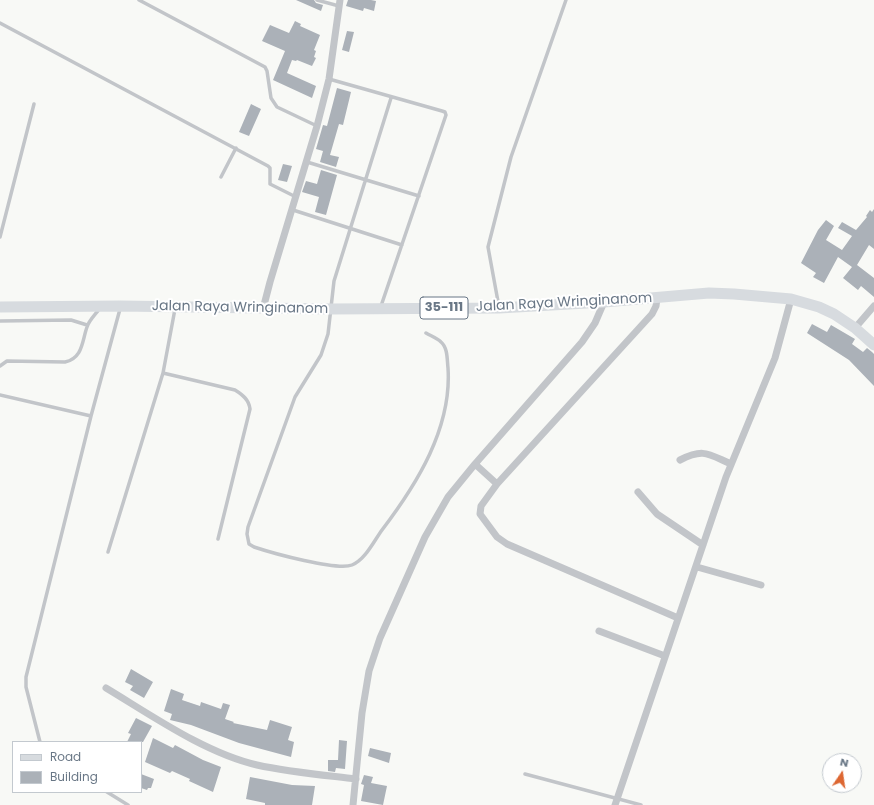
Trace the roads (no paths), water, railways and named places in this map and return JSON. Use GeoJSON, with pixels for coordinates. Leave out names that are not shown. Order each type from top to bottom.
{"type":"FeatureCollection","features":[{"type":"Feature","properties":{"kind":"main road","name":"Jalan Raya Wringinanom"},"geometry":{"type":"LineString","coordinates":[[0,307],[120,306],[264,309],[499,308],[604,302],[709,293],[791,299],[834,314],[855,328],[874,344]]}},
{"type":"Feature","properties":{"kind":"street"},"geometry":{"type":"LineString","coordinates":[[264,309],[270,282],[297,198],[329,79],[339,3]]}},
{"type":"Feature","properties":{"kind":"street"},"geometry":{"type":"LineString","coordinates":[[657,298],[656,306],[652,314],[497,484],[481,506],[480,514],[502,541],[678,618]]}},
{"type":"Feature","properties":{"kind":"street"},"geometry":{"type":"LineString","coordinates":[[615,805],[731,464],[775,358],[791,299]]}},
{"type":"Feature","properties":{"kind":"street"},"geometry":{"type":"LineString","coordinates":[[353,805],[365,693],[369,671],[380,638],[433,521],[448,497],[475,464],[582,342],[595,323],[604,302]]}},
{"type":"Feature","properties":{"kind":"street"},"geometry":{"type":"LineString","coordinates":[[855,328],[874,306]]}},
{"type":"Feature","properties":{"kind":"street"},"geometry":{"type":"LineString","coordinates":[[680,460],[694,453],[701,452],[731,464]]}},
{"type":"Feature","properties":{"kind":"street"},"geometry":{"type":"LineString","coordinates":[[475,464],[497,484]]}},
{"type":"Feature","properties":{"kind":"street"},"geometry":{"type":"LineString","coordinates":[[638,492],[657,514],[703,545]]}},
{"type":"Feature","properties":{"kind":"street"},"geometry":{"type":"LineString","coordinates":[[697,567],[761,585]]}},
{"type":"Feature","properties":{"kind":"street"},"geometry":{"type":"LineString","coordinates":[[599,631],[665,656]]}},
{"type":"Feature","properties":{"kind":"street"},"geometry":{"type":"LineString","coordinates":[[106,688],[179,732],[227,754],[256,764],[356,779]]}},
{"type":"Feature","properties":{"kind":"lane"},"geometry":{"type":"LineString","coordinates":[[139,0],[265,67],[273,103],[277,107],[317,126]]}},
{"type":"Feature","properties":{"kind":"lane"},"geometry":{"type":"LineString","coordinates":[[317,0],[339,3]]}},
{"type":"Feature","properties":{"kind":"lane"},"geometry":{"type":"LineString","coordinates":[[499,308],[488,247],[511,156],[566,0]]}},
{"type":"Feature","properties":{"kind":"lane"},"geometry":{"type":"LineString","coordinates":[[0,23],[268,166],[270,168],[270,184],[297,198]]}},
{"type":"Feature","properties":{"kind":"lane"},"geometry":{"type":"LineString","coordinates":[[329,79],[391,98],[442,111],[445,112],[446,115],[380,309]]}},
{"type":"Feature","properties":{"kind":"lane"},"geometry":{"type":"LineString","coordinates":[[391,98],[334,281],[328,334],[320,355],[295,397],[248,527],[249,544],[254,547],[291,558],[346,566],[356,562],[400,506],[420,474],[440,428],[449,388],[445,348],[442,342],[426,333]]}},
{"type":"Feature","properties":{"kind":"lane"},"geometry":{"type":"LineString","coordinates":[[0,237],[34,104]]}},
{"type":"Feature","properties":{"kind":"lane"},"geometry":{"type":"LineString","coordinates":[[221,177],[236,148]]}},
{"type":"Feature","properties":{"kind":"lane"},"geometry":{"type":"LineString","coordinates":[[307,162],[419,196]]}},
{"type":"Feature","properties":{"kind":"lane"},"geometry":{"type":"LineString","coordinates":[[293,210],[402,245]]}},
{"type":"Feature","properties":{"kind":"lane"},"geometry":{"type":"LineString","coordinates":[[0,366],[7,361],[73,361],[80,352],[87,325],[102,306]]}},
{"type":"Feature","properties":{"kind":"lane"},"geometry":{"type":"LineString","coordinates":[[40,741],[26,687],[26,677],[90,416],[120,306]]}},
{"type":"Feature","properties":{"kind":"lane"},"geometry":{"type":"LineString","coordinates":[[108,552],[163,373],[176,307]]}},
{"type":"Feature","properties":{"kind":"lane"},"geometry":{"type":"LineString","coordinates":[[0,321],[71,320],[87,325]]}},
{"type":"Feature","properties":{"kind":"lane"},"geometry":{"type":"LineString","coordinates":[[163,373],[235,390],[242,394],[250,403],[250,409],[218,539]]}},
{"type":"Feature","properties":{"kind":"lane"},"geometry":{"type":"LineString","coordinates":[[0,395],[90,416]]}},
{"type":"Feature","properties":{"kind":"lane"},"geometry":{"type":"LineString","coordinates":[[525,774],[618,797],[640,805]]}},
{"type":"Feature","properties":{"kind":"lane"},"geometry":{"type":"LineString","coordinates":[[108,793],[128,805]]}}]}
